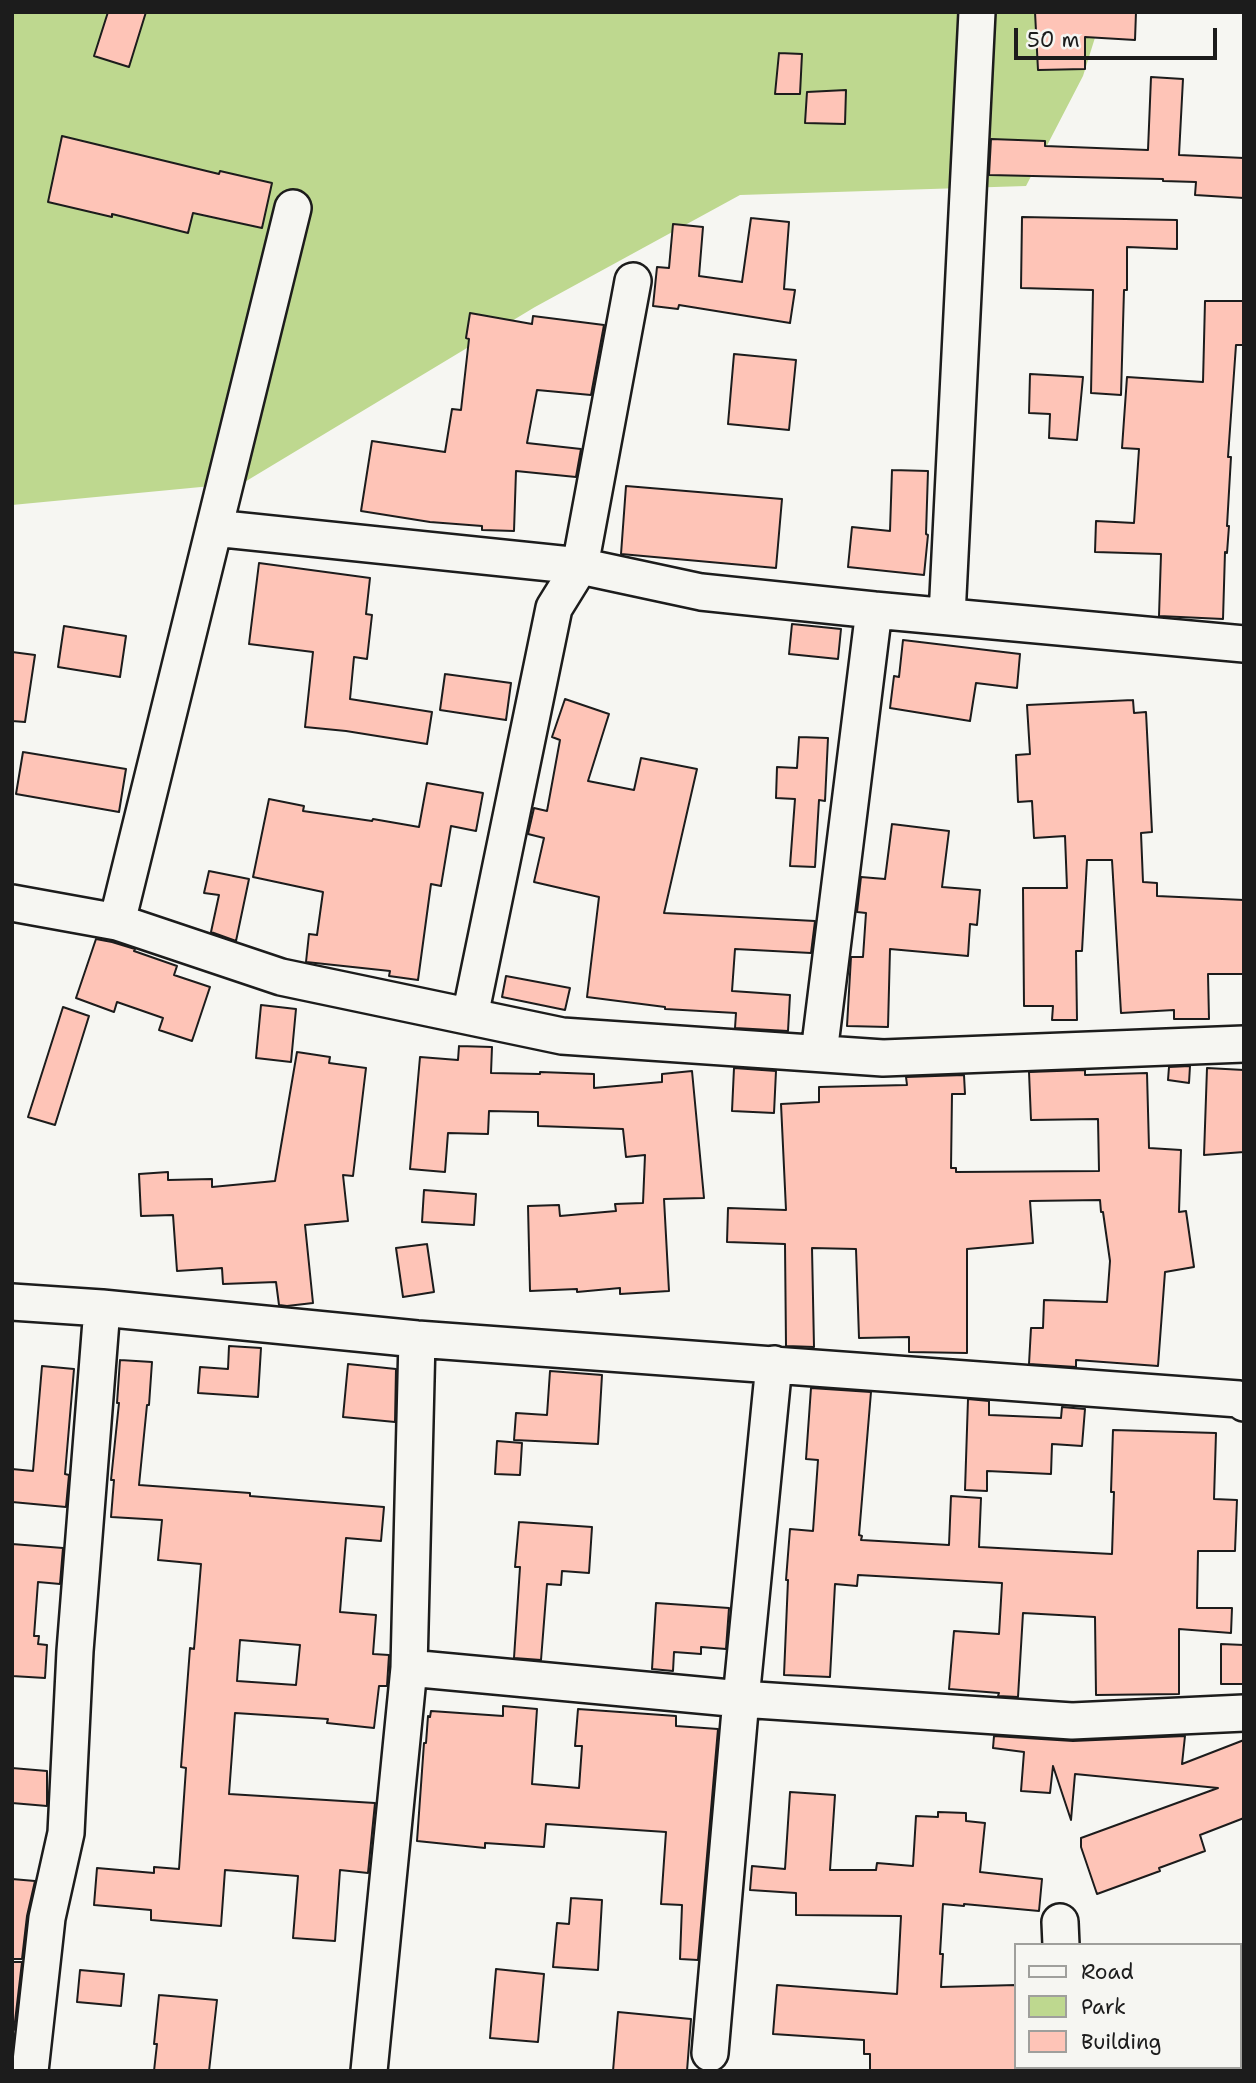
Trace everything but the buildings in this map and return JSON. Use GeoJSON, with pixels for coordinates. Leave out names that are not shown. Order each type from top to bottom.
{"type":"FeatureCollection","features":[{"type":"Feature","properties":{"kind":"street"},"geometry":{"type":"LineString","coordinates":[[947,616],[977,12]]}},
{"type":"Feature","properties":{"kind":"street"},"geometry":{"type":"LineString","coordinates":[[117,922],[293,208]]}},
{"type":"Feature","properties":{"kind":"street"},"geometry":{"type":"LineString","coordinates":[[470,1016],[554,608],[580,566],[633,281]]}},
{"type":"Feature","properties":{"kind":"street"},"geometry":{"type":"LineString","coordinates":[[214,528],[580,566],[701,592],[1244,643]]}},
{"type":"Feature","properties":{"kind":"street"},"geometry":{"type":"LineString","coordinates":[[819,1053],[874,610]]}},
{"type":"Feature","properties":{"kind":"street"},"geometry":{"type":"LineString","coordinates":[[12,903],[117,922],[281,977],[562,1035],[883,1058],[1244,1044]]}},
{"type":"Feature","properties":{"kind":"street"},"geometry":{"type":"LineString","coordinates":[[12,1302],[102,1308],[417,1339],[1239,1399],[1244,1403]]}},
{"type":"Feature","properties":{"kind":"street"},"geometry":{"type":"LineString","coordinates":[[30,2071],[47,1918],[66,1833],[75,1651],[102,1308]]}},
{"type":"Feature","properties":{"kind":"street"},"geometry":{"type":"LineString","coordinates":[[369,2071],[409,1668],[417,1339]]}},
{"type":"Feature","properties":{"kind":"street"},"geometry":{"type":"LineString","coordinates":[[710,2053],[774,1364]]}},
{"type":"Feature","properties":{"kind":"street"},"geometry":{"type":"LineString","coordinates":[[409,1668],[741,1699],[1072,1721],[1244,1713]]}},
{"type":"Feature","properties":{"kind":"green space"},"geometry":{"type":"Polygon","coordinates":[[[12,12],[1103,12],[1083,76],[1026,186],[740,195],[535,307],[243,483],[12,505],[12,12]]]}}]}
